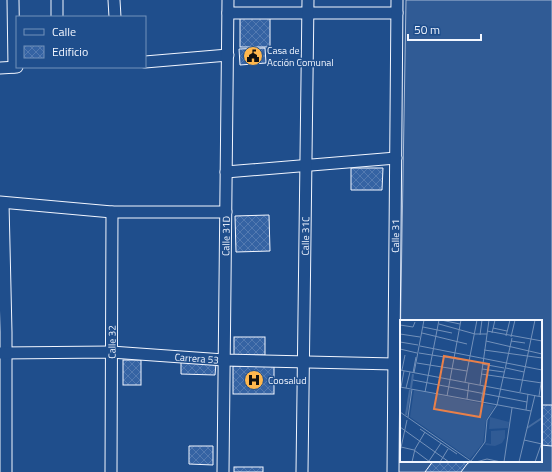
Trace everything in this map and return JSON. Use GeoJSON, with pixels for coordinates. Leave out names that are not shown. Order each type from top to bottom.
{"type":"FeatureCollection","features":[{"type":"Feature","properties":{"kind":"street"},"geometry":{"type":"LineString","coordinates":[[0,68],[15,67],[13,0]]}},
{"type":"Feature","properties":{"kind":"street"},"geometry":{"type":"LineString","coordinates":[[57,0],[57,16]]}},
{"type":"Feature","properties":{"kind":"street"},"geometry":{"type":"LineString","coordinates":[[114,0],[115,16]]}},
{"type":"Feature","properties":{"kind":"street","name":"Calle 31D"},"geometry":{"type":"LineString","coordinates":[[223,472],[228,0]]}},
{"type":"Feature","properties":{"kind":"street","name":"Calle 31C"},"geometry":{"type":"LineString","coordinates":[[302,472],[308,0]]}},
{"type":"Feature","properties":{"kind":"street","name":"Calle 31"},"geometry":{"type":"LineString","coordinates":[[393,472],[397,0]]}},
{"type":"Feature","properties":{"kind":"street"},"geometry":{"type":"LineString","coordinates":[[228,13],[397,13]]}},
{"type":"Feature","properties":{"kind":"street"},"geometry":{"type":"LineString","coordinates":[[146,62],[228,55]]}},
{"type":"Feature","properties":{"kind":"street"},"geometry":{"type":"LineString","coordinates":[[226,172],[396,158]]}},
{"type":"Feature","properties":{"kind":"street"},"geometry":{"type":"LineString","coordinates":[[6,472],[1,202],[112,212],[226,212]]}},
{"type":"Feature","properties":{"kind":"street","name":"Calle 32"},"geometry":{"type":"LineString","coordinates":[[111,472],[112,212]]}},
{"type":"Feature","properties":{"kind":"street","name":"Carrera 53"},"geometry":{"type":"LineString","coordinates":[[3,353],[111,352],[224,360],[394,364]]}},
{"type":"Feature","properties":{"kind":"shaded area"},"geometry":{"type":"Polygon","coordinates":[[[406,0],[552,0],[552,472],[398,472],[400,354],[400,462],[542,462],[542,320],[401,320],[406,0]]]}},
{"type":"Feature","properties":{"kind":"building"},"geometry":{"type":"Polygon","coordinates":[[[240,18],[270,18],[270,47],[240,47],[240,18]]]}},
{"type":"Feature","properties":{"kind":"building","name":"Casa de Acción Comunal"},"geometry":{"type":"Polygon","coordinates":[[[265,48],[266,63],[240,65],[239,49],[265,48]]]}},
{"type":"Feature","properties":{"kind":"building"},"geometry":{"type":"Polygon","coordinates":[[[351,168],[383,168],[382,190],[351,190],[351,168]]]}},
{"type":"Feature","properties":{"kind":"building"},"geometry":{"type":"Polygon","coordinates":[[[269,215],[270,251],[236,252],[235,216],[269,215]]]}},
{"type":"Feature","properties":{"kind":"building"},"geometry":{"type":"Polygon","coordinates":[[[234,337],[265,337],[265,355],[234,355],[234,337]]]}},
{"type":"Feature","properties":{"kind":"building"},"geometry":{"type":"Polygon","coordinates":[[[123,360],[141,360],[141,385],[123,385],[123,360]]]}},
{"type":"Feature","properties":{"kind":"building"},"geometry":{"type":"Polygon","coordinates":[[[181,362],[216,363],[215,375],[181,374],[181,362]]]}},
{"type":"Feature","properties":{"kind":"building","name":"Coosalud"},"geometry":{"type":"Polygon","coordinates":[[[233,366],[274,366],[274,394],[233,394],[233,366]]]}},
{"type":"Feature","properties":{"kind":"building"},"geometry":{"type":"Polygon","coordinates":[[[542,405],[552,405],[552,446],[542,445],[542,405]]]}},
{"type":"Feature","properties":{"kind":"building"},"geometry":{"type":"Polygon","coordinates":[[[189,446],[213,446],[213,465],[189,464],[189,446]]]}},
{"type":"Feature","properties":{"kind":"building"},"geometry":{"type":"Polygon","coordinates":[[[432,462],[470,462],[461,472],[425,472],[432,462]]]}},
{"type":"Feature","properties":{"kind":"building"},"geometry":{"type":"Polygon","coordinates":[[[234,467],[263,467],[263,472],[234,472],[234,467]]]}},
{"type":"Feature","properties":{"kind":"place","name":"Casa de Acción Comunal"},"geometry":{"type":"Point","coordinates":[253,56]}},
{"type":"Feature","properties":{"kind":"place","name":"Coosalud"},"geometry":{"type":"Point","coordinates":[254,380]}}]}
